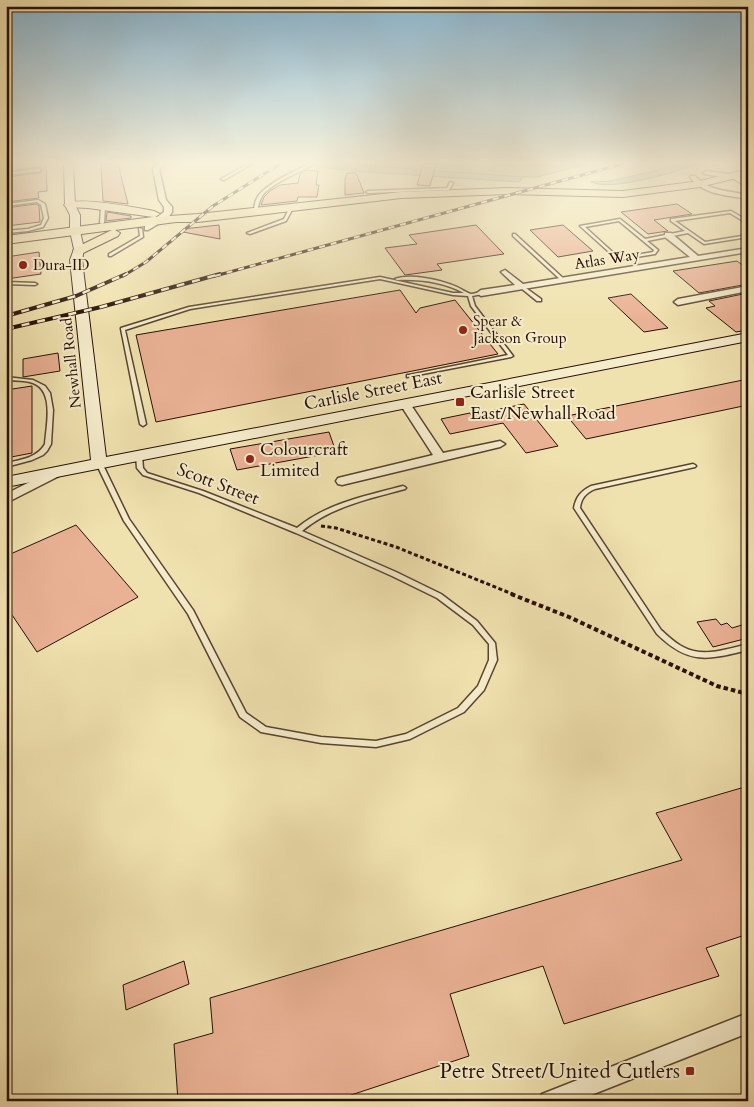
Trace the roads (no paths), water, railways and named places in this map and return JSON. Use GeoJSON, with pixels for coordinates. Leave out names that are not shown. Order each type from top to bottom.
{"type":"FeatureCollection","features":[{"type":"Feature","properties":{"kind":"main road"},"geometry":{"type":"LineString","coordinates":[[7,240],[39,231],[61,216]]}},
{"type":"Feature","properties":{"kind":"main road","name":"Newhall Road"},"geometry":{"type":"LineString","coordinates":[[66,216],[70,235]]}},
{"type":"Feature","properties":{"kind":"main road","name":"Newhall Road"},"geometry":{"type":"LineString","coordinates":[[75,216],[70,235],[69,250],[77,255],[99,463]]}},
{"type":"Feature","properties":{"kind":"main road"},"geometry":{"type":"LineString","coordinates":[[156,216],[198,218]]}},
{"type":"Feature","properties":{"kind":"main road"},"geometry":{"type":"LineString","coordinates":[[70,235],[114,233],[220,216]]}},
{"type":"Feature","properties":{"kind":"main road"},"geometry":{"type":"LineString","coordinates":[[7,240],[143,227],[164,217]]}},
{"type":"Feature","properties":{"kind":"main road"},"geometry":{"type":"LineString","coordinates":[[77,255],[114,233]]}},
{"type":"Feature","properties":{"kind":"main road","name":"Carlisle Street East"},"geometry":{"type":"LineString","coordinates":[[6,482],[748,336]]}},
{"type":"Feature","properties":{"kind":"street"},"geometry":{"type":"LineString","coordinates":[[668,235],[696,258]]}},
{"type":"Feature","properties":{"kind":"street","name":"Atlas Way"},"geometry":{"type":"LineString","coordinates":[[481,293],[747,251]]}},
{"type":"Feature","properties":{"kind":"street"},"geometry":{"type":"LineString","coordinates":[[505,272],[522,287]]}},
{"type":"Feature","properties":{"kind":"street"},"geometry":{"type":"LineString","coordinates":[[678,302],[748,288]]}},
{"type":"Feature","properties":{"kind":"street"},"geometry":{"type":"LineString","coordinates":[[404,404],[440,458]]}},
{"type":"Feature","properties":{"kind":"street"},"geometry":{"type":"LineString","coordinates":[[342,481],[500,444]]}},
{"type":"Feature","properties":{"kind":"street"},"geometry":{"type":"LineString","coordinates":[[6,499],[56,472]]}},
{"type":"Feature","properties":{"kind":"street"},"geometry":{"type":"LineString","coordinates":[[550,1101],[748,1023]]}},
{"type":"Feature","properties":{"kind":"lane"},"geometry":{"type":"LineString","coordinates":[[7,240],[42,226],[45,216]]}},
{"type":"Feature","properties":{"kind":"lane"},"geometry":{"type":"LineString","coordinates":[[102,216],[102,223]]}},
{"type":"Feature","properties":{"kind":"lane"},"geometry":{"type":"LineString","coordinates":[[250,233],[285,220],[287,216]]}},
{"type":"Feature","properties":{"kind":"lane"},"geometry":{"type":"LineString","coordinates":[[703,216],[672,220],[704,243],[748,236]]}},
{"type":"Feature","properties":{"kind":"lane"},"geometry":{"type":"LineString","coordinates":[[736,216],[748,223]]}},
{"type":"Feature","properties":{"kind":"lane"},"geometry":{"type":"LineString","coordinates":[[620,220],[644,240],[656,250],[654,253],[618,259],[582,226],[620,220]]}},
{"type":"Feature","properties":{"kind":"lane"},"geometry":{"type":"LineString","coordinates":[[110,254],[142,236],[143,227]]}},
{"type":"Feature","properties":{"kind":"lane"},"geometry":{"type":"LineString","coordinates":[[644,240],[688,232]]}},
{"type":"Feature","properties":{"kind":"lane"},"geometry":{"type":"LineString","coordinates":[[514,235],[563,280]]}},
{"type":"Feature","properties":{"kind":"lane"},"geometry":{"type":"LineString","coordinates":[[142,424],[123,329],[189,308],[380,278],[453,294],[470,295],[481,293]]}},
{"type":"Feature","properties":{"kind":"lane"},"geometry":{"type":"LineString","coordinates":[[6,284],[35,284]]}},
{"type":"Feature","properties":{"kind":"lane"},"geometry":{"type":"LineString","coordinates":[[522,287],[539,300]]}},
{"type":"Feature","properties":{"kind":"lane"},"geometry":{"type":"LineString","coordinates":[[408,376],[510,356],[473,305],[470,295]]}},
{"type":"Feature","properties":{"kind":"lane"},"geometry":{"type":"LineString","coordinates":[[6,378],[15,381],[39,383],[48,390],[50,398],[48,444],[45,450],[35,458],[6,465]]}},
{"type":"Feature","properties":{"kind":"lane","name":"Scott Street"},"geometry":{"type":"LineString","coordinates":[[139,456],[140,468],[144,474],[201,492],[298,531]]}},
{"type":"Feature","properties":{"kind":"lane"},"geometry":{"type":"LineString","coordinates":[[99,463],[126,520],[191,612],[243,715],[264,730],[321,740],[376,744],[407,737],[461,710],[481,688],[493,660],[492,643],[475,623],[439,596],[298,531],[308,521],[326,510],[403,488]]}},
{"type":"Feature","properties":{"kind":"lane"},"geometry":{"type":"LineString","coordinates":[[694,466],[593,486],[583,492],[578,500],[577,508],[659,632],[670,643],[699,656],[712,655],[748,646]]}},
{"type":"Feature","properties":{"kind":"railway"},"geometry":{"type":"LineString","coordinates":[[123,276],[146,262],[201,216]]}},
{"type":"Feature","properties":{"kind":"railway"},"geometry":{"type":"LineString","coordinates":[[215,276],[434,216]]}},
{"type":"Feature","properties":{"kind":"railway"},"geometry":{"type":"LineString","coordinates":[[6,316],[76,296],[126,274]]}},
{"type":"Feature","properties":{"kind":"railway"},"geometry":{"type":"LineString","coordinates":[[6,329],[101,307],[220,274]]}},
{"type":"Feature","properties":{"kind":"place","name":"Dura-ID"},"geometry":{"type":"Point","coordinates":[23,265]}},
{"type":"Feature","properties":{"kind":"place","name":"Spear & Jackson Group"},"geometry":{"type":"Point","coordinates":[463,330]}},
{"type":"Feature","properties":{"kind":"place","name":"Carlisle Street East/Newhall Road"},"geometry":{"type":"Point","coordinates":[460,402]}},
{"type":"Feature","properties":{"kind":"place","name":"Colourcraft Limited"},"geometry":{"type":"Point","coordinates":[250,459]}},
{"type":"Feature","properties":{"kind":"place","name":"Petre Street/United Cutlers"},"geometry":{"type":"Point","coordinates":[690,1071]}}]}
